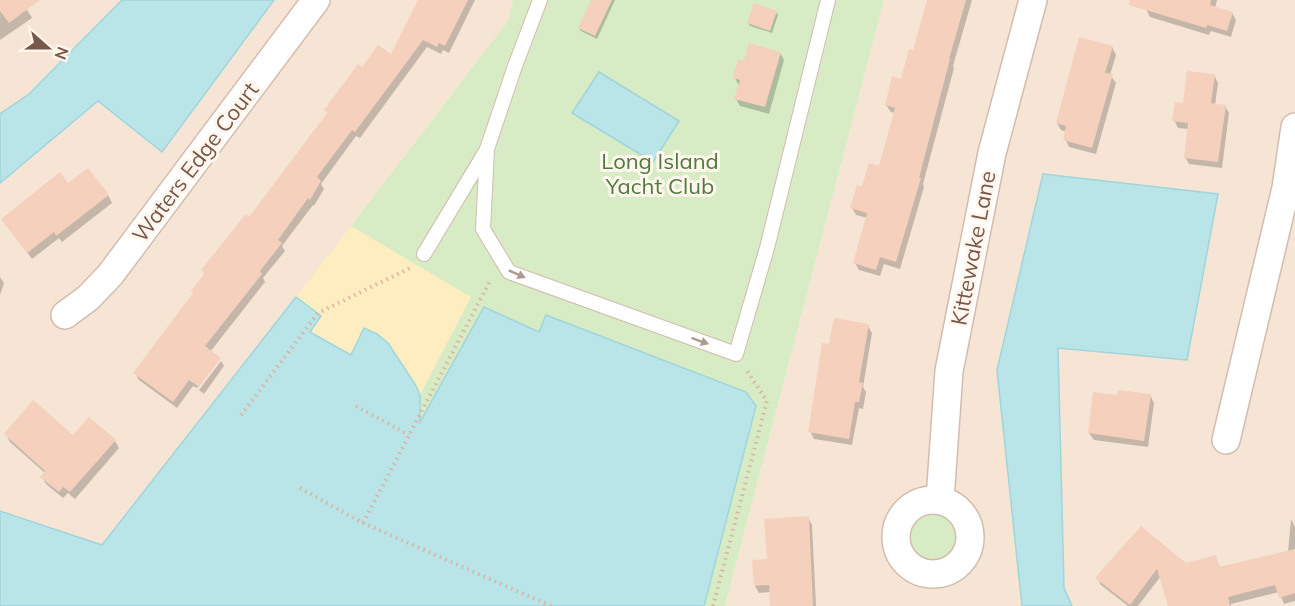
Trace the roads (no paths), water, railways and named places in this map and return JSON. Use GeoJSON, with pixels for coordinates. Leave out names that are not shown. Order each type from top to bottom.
{"type":"FeatureCollection","features":[{"type":"Feature","properties":{"kind":"street","name":"Waters Edge Court"},"geometry":{"type":"LineString","coordinates":[[65,315],[88,298],[110,275],[316,0]]}},
{"type":"Feature","properties":{"kind":"street","name":"Kittewake Lane"},"geometry":{"type":"LineString","coordinates":[[940,500],[949,371],[992,153],[1032,0]]}},
{"type":"Feature","properties":{"kind":"street"},"geometry":{"type":"LineString","coordinates":[[1226,440],[1286,188],[1295,127]]}},
{"type":"Feature","properties":{"kind":"lane"},"geometry":{"type":"LineString","coordinates":[[424,254],[487,149],[540,0]]}},
{"type":"Feature","properties":{"kind":"lane"},"geometry":{"type":"LineString","coordinates":[[487,149],[483,229],[510,272],[736,354],[767,248],[828,0]]}},
{"type":"Feature","properties":{"kind":"water"},"geometry":{"type":"Polygon","coordinates":[[[122,0],[274,0],[162,152],[98,101],[0,183],[0,114],[29,94],[122,0]]]}},
{"type":"Feature","properties":{"kind":"water"},"geometry":{"type":"Polygon","coordinates":[[[599,72],[679,121],[653,162],[572,113],[599,72]]]}},
{"type":"Feature","properties":{"kind":"water"},"geometry":{"type":"Polygon","coordinates":[[[1043,174],[1218,194],[1187,360],[1058,348],[1064,588],[1072,606],[1022,606],[997,370],[1043,174]]]}},
{"type":"Feature","properties":{"kind":"water"},"geometry":{"type":"Polygon","coordinates":[[[296,297],[321,316],[310,332],[351,355],[364,328],[377,334],[388,343],[420,395],[420,422],[484,307],[539,332],[546,315],[746,392],[756,406],[704,606],[0,606],[0,511],[102,545],[296,297]]]}},
{"type":"Feature","properties":{"kind":"park label","name":"Long Island Yacht Club"},"geometry":{"type":"Point","coordinates":[660,174]}}]}
